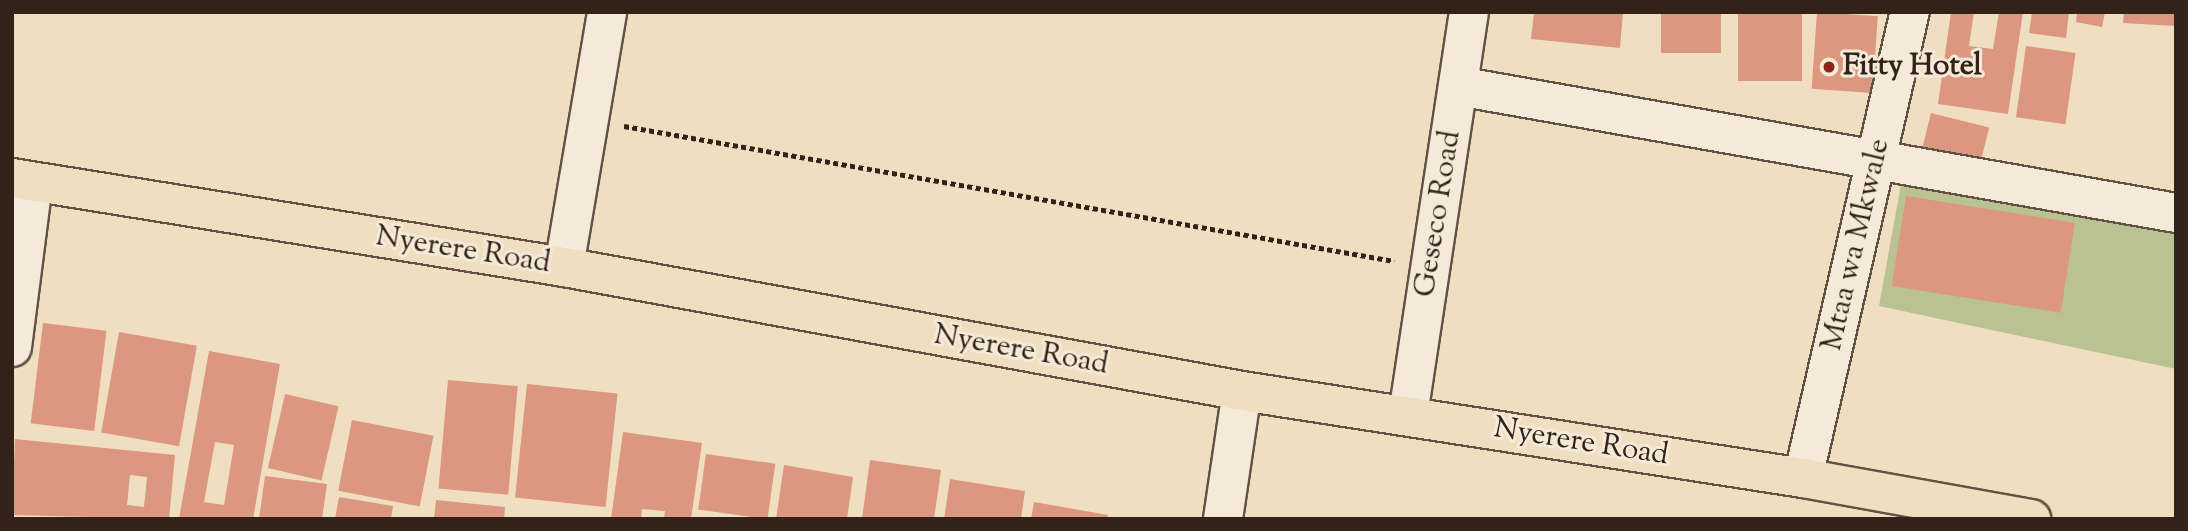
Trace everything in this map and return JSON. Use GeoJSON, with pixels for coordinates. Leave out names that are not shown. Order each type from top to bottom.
{"type":"FeatureCollection","features":[{"type":"Feature","properties":{"kind":"highway","name":"Nyerere Road"},"geometry":{"type":"LineString","coordinates":[[23,180],[564,267],[1242,391],[1803,478],[2021,518]]}},
{"type":"Feature","properties":{"kind":"street"},"geometry":{"type":"LineString","coordinates":[[564,267],[607,12]]}},
{"type":"Feature","properties":{"kind":"street","name":"Geseco Road"},"geometry":{"type":"LineString","coordinates":[[1408,415],[1469,12]]}},
{"type":"Feature","properties":{"kind":"street","name":"Mtaa wa Mkwale"},"geometry":{"type":"LineString","coordinates":[[1803,478],[1910,12]]}},
{"type":"Feature","properties":{"kind":"street"},"geometry":{"type":"LineString","coordinates":[[1458,86],[2176,213]]}},
{"type":"Feature","properties":{"kind":"street"},"geometry":{"type":"LineString","coordinates":[[12,347],[23,180]]}},
{"type":"Feature","properties":{"kind":"street"},"geometry":{"type":"LineString","coordinates":[[1223,519],[1242,391]]}},
{"type":"Feature","properties":{"kind":"path"},"geometry":{"type":"LineString","coordinates":[[589,119],[1430,267]]}},
{"type":"Feature","properties":{"kind":"green space"},"geometry":{"type":"Polygon","coordinates":[[[1901,184],[2176,232],[2176,369],[1879,306],[1901,184]]]}},
{"type":"Feature","properties":{"kind":"building"},"geometry":{"type":"Polygon","coordinates":[[[1534,12],[1623,12],[1620,48],[1531,39],[1534,12]]]}},
{"type":"Feature","properties":{"kind":"building"},"geometry":{"type":"Polygon","coordinates":[[[1661,12],[1721,12],[1721,53],[1661,53],[1661,12]]]}},
{"type":"Feature","properties":{"kind":"building"},"geometry":{"type":"Polygon","coordinates":[[[1738,12],[1802,12],[1802,81],[1738,81],[1738,12]]]}},
{"type":"Feature","properties":{"kind":"building"},"geometry":{"type":"Polygon","coordinates":[[[1817,12],[1878,16],[1872,93],[1812,89],[1817,12]]]}},
{"type":"Feature","properties":{"kind":"building"},"geometry":{"type":"Polygon","coordinates":[[[1951,12],[1974,12],[1969,46],[1993,49],[1999,12],[2023,12],[2008,114],[1938,104],[1951,12]]]}},
{"type":"Feature","properties":{"kind":"building"},"geometry":{"type":"Polygon","coordinates":[[[2032,12],[2069,12],[2066,38],[2029,33],[2032,12]]]}},
{"type":"Feature","properties":{"kind":"building"},"geometry":{"type":"Polygon","coordinates":[[[2077,12],[2105,12],[2102,27],[2076,22],[2077,12]]]}},
{"type":"Feature","properties":{"kind":"building"},"geometry":{"type":"Polygon","coordinates":[[[2124,12],[2176,12],[2176,26],[2123,23],[2124,12]]]}},
{"type":"Feature","properties":{"kind":"building"},"geometry":{"type":"Polygon","coordinates":[[[2026,46],[2076,53],[2065,124],[2016,117],[2026,46]]]}},
{"type":"Feature","properties":{"kind":"building"},"geometry":{"type":"Polygon","coordinates":[[[1931,113],[1989,128],[1981,162],[1922,148],[1931,113]]]}},
{"type":"Feature","properties":{"kind":"building"},"geometry":{"type":"Polygon","coordinates":[[[1906,196],[2075,223],[2061,313],[1892,286],[1906,196]]]}},
{"type":"Feature","properties":{"kind":"building"},"geometry":{"type":"Polygon","coordinates":[[[43,323],[107,331],[94,431],[31,423],[43,323]]]}},
{"type":"Feature","properties":{"kind":"building"},"geometry":{"type":"Polygon","coordinates":[[[119,332],[197,346],[179,446],[101,432],[119,332]]]}},
{"type":"Feature","properties":{"kind":"building"},"geometry":{"type":"Polygon","coordinates":[[[209,351],[280,364],[253,519],[179,519],[209,351]],[[215,442],[204,502],[224,505],[234,445],[215,442]]]}},
{"type":"Feature","properties":{"kind":"building"},"geometry":{"type":"Polygon","coordinates":[[[448,380],[518,386],[508,495],[439,489],[448,380]]]}},
{"type":"Feature","properties":{"kind":"building"},"geometry":{"type":"Polygon","coordinates":[[[527,384],[618,394],[606,507],[515,497],[527,384]]]}},
{"type":"Feature","properties":{"kind":"building"},"geometry":{"type":"Polygon","coordinates":[[[285,394],[339,406],[321,480],[268,468],[285,394]]]}},
{"type":"Feature","properties":{"kind":"building"},"geometry":{"type":"Polygon","coordinates":[[[352,420],[433,436],[420,507],[338,491],[352,420]]]}},
{"type":"Feature","properties":{"kind":"building"},"geometry":{"type":"Polygon","coordinates":[[[623,432],[702,443],[691,519],[664,519],[665,511],[642,509],[641,519],[611,519],[623,432]]]}},
{"type":"Feature","properties":{"kind":"building"},"geometry":{"type":"Polygon","coordinates":[[[15,439],[175,455],[169,519],[12,515],[15,439]],[[130,475],[127,505],[144,507],[147,477],[130,475]]]}},
{"type":"Feature","properties":{"kind":"building"},"geometry":{"type":"Polygon","coordinates":[[[706,454],[775,464],[768,519],[698,509],[706,454]]]}},
{"type":"Feature","properties":{"kind":"building"},"geometry":{"type":"Polygon","coordinates":[[[870,460],[941,470],[934,519],[862,519],[870,460]]]}},
{"type":"Feature","properties":{"kind":"building"},"geometry":{"type":"Polygon","coordinates":[[[784,465],[853,477],[847,519],[776,519],[784,465]]]}},
{"type":"Feature","properties":{"kind":"building"},"geometry":{"type":"Polygon","coordinates":[[[265,476],[327,484],[322,519],[259,519],[265,476]]]}},
{"type":"Feature","properties":{"kind":"building"},"geometry":{"type":"Polygon","coordinates":[[[950,479],[1025,491],[1021,519],[944,519],[950,479]]]}},
{"type":"Feature","properties":{"kind":"building"},"geometry":{"type":"Polygon","coordinates":[[[339,497],[393,506],[391,519],[335,519],[339,497]]]}},
{"type":"Feature","properties":{"kind":"building"},"geometry":{"type":"Polygon","coordinates":[[[436,500],[505,507],[504,519],[434,519],[436,500]]]}},
{"type":"Feature","properties":{"kind":"building"},"geometry":{"type":"Polygon","coordinates":[[[1034,502],[1108,515],[1107,519],[1031,519],[1034,502]]]}},
{"type":"Feature","properties":{"kind":"place","name":"Fitty Hotel"},"geometry":{"type":"Point","coordinates":[1829,67]}}]}
